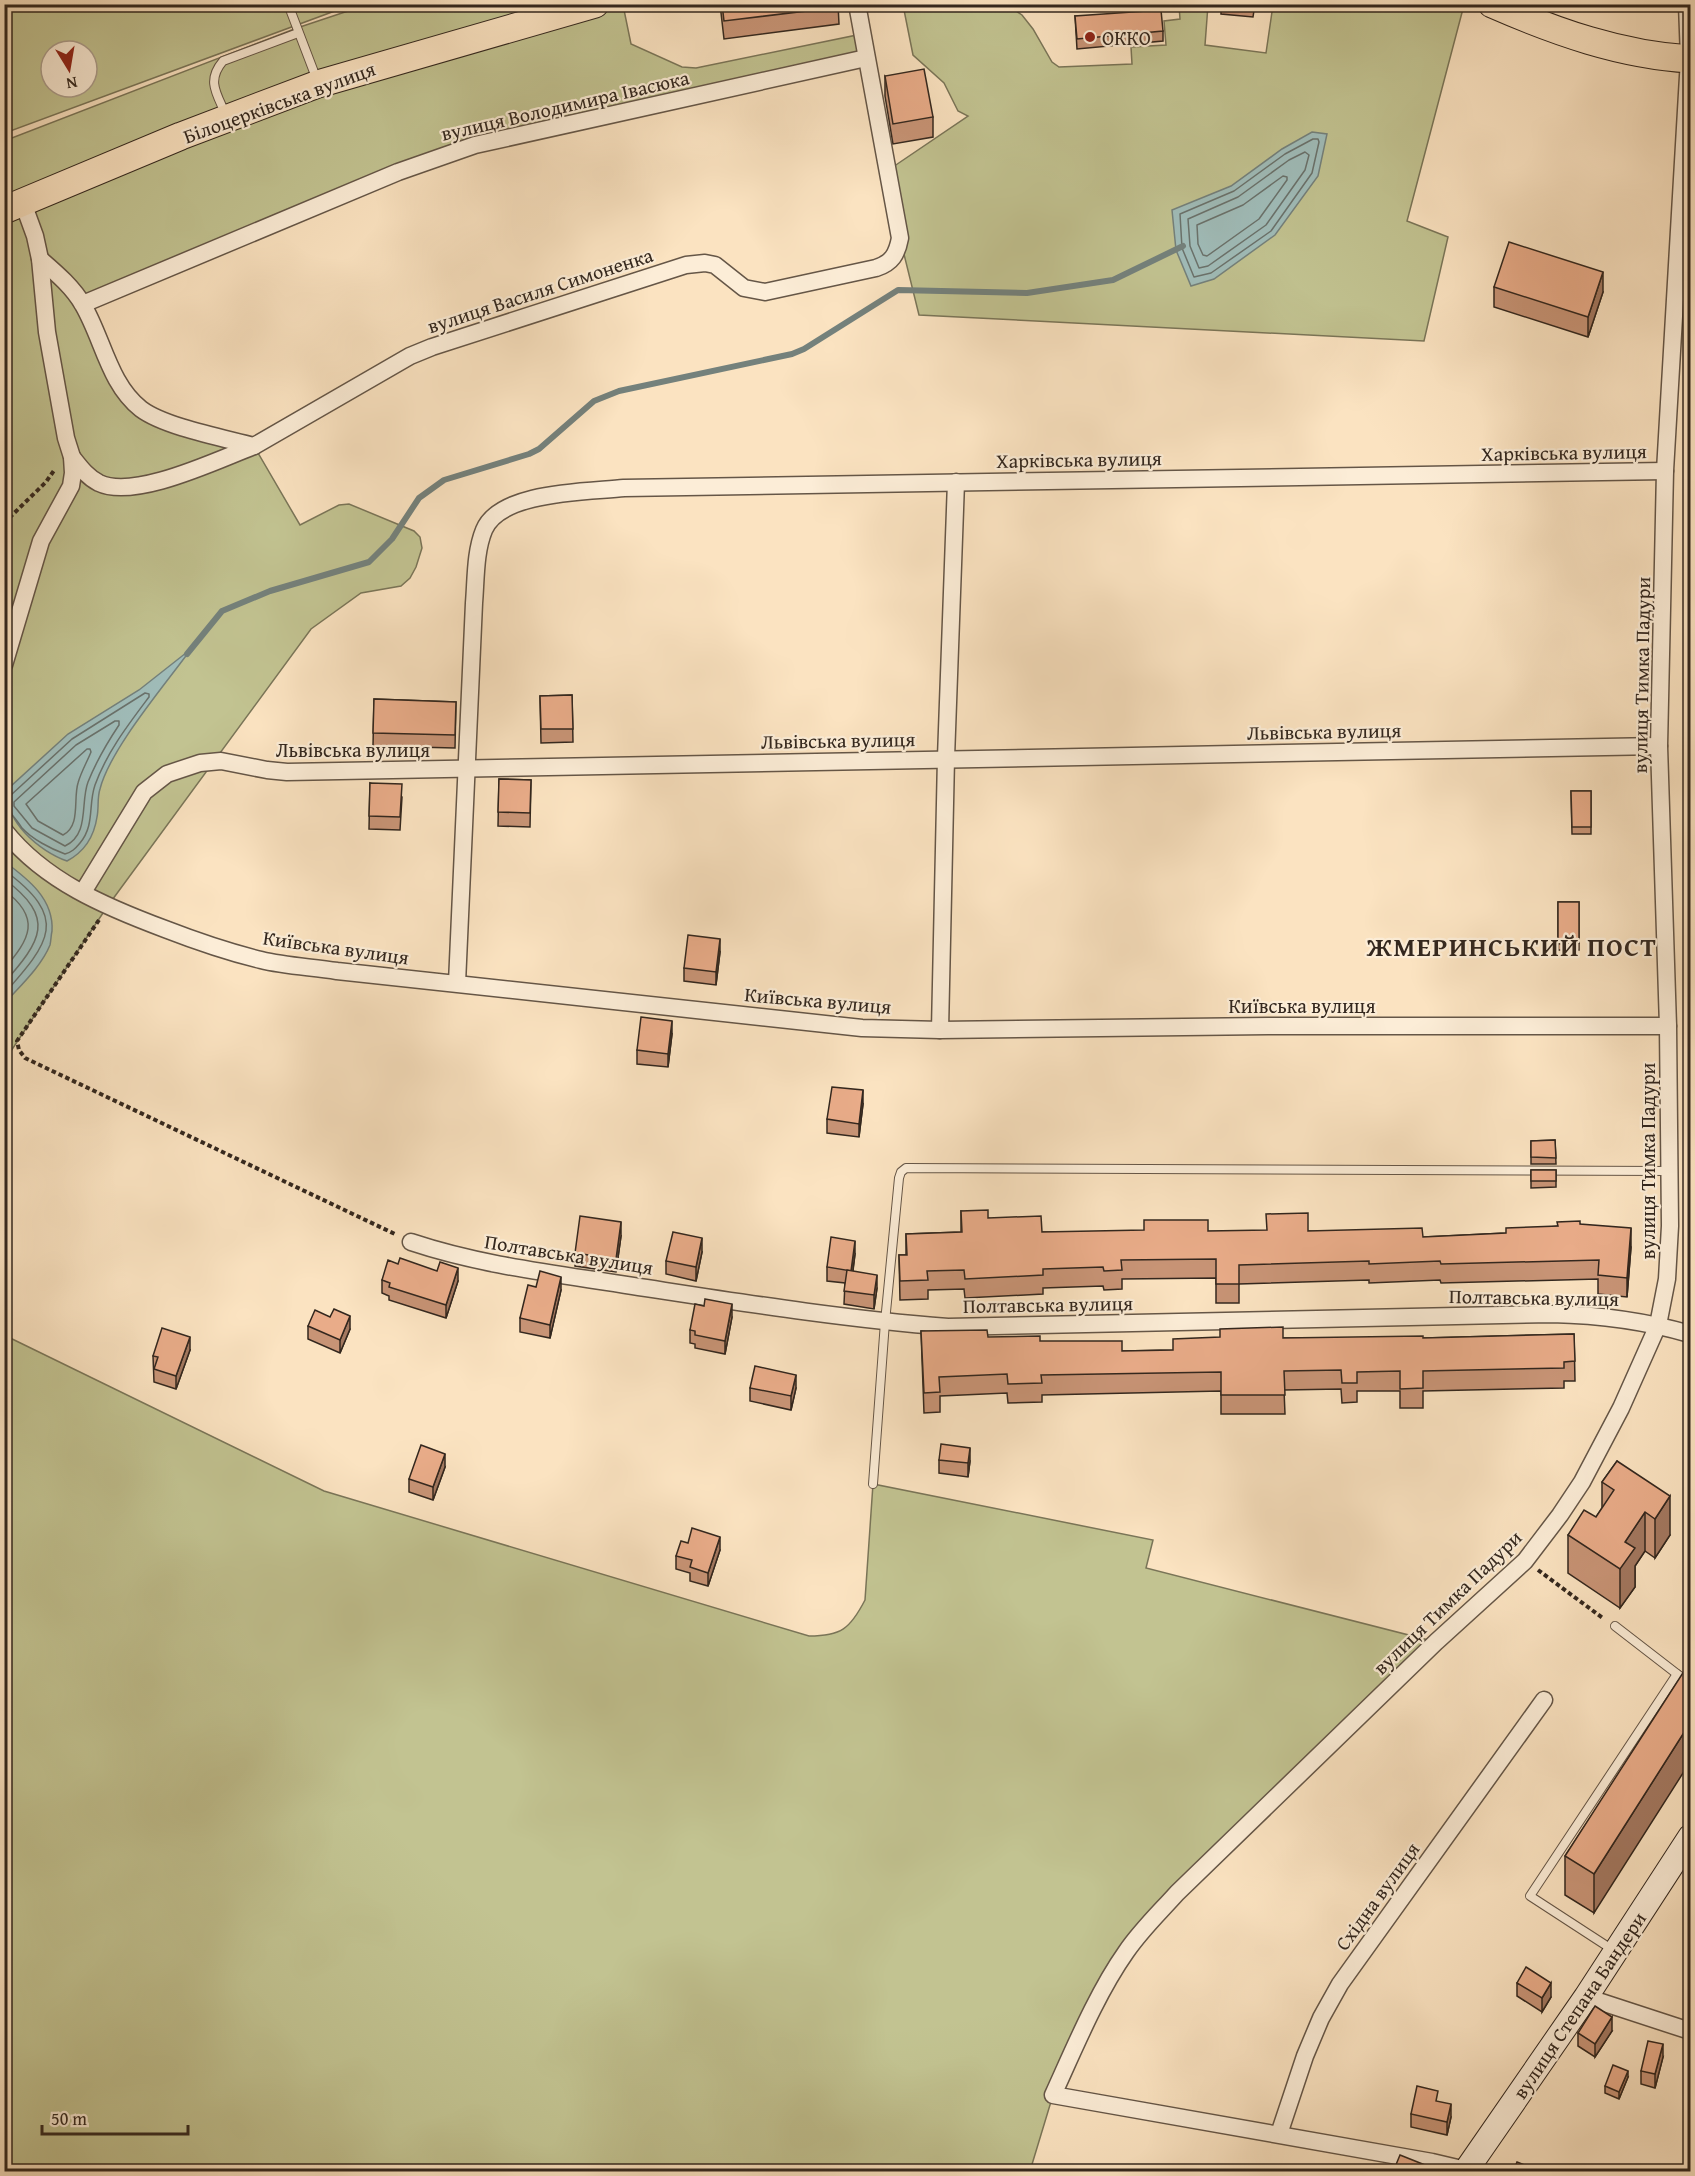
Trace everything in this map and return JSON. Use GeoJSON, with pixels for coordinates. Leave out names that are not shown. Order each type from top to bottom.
{"type":"FeatureCollection","features":[{"type":"Feature","properties":{"kind":"main road","name":"Білоцерківська вулиця"},"geometry":{"type":"LineString","coordinates":[[14,207],[227,118],[318,84],[595,4]]}},
{"type":"Feature","properties":{"kind":"main road"},"geometry":{"type":"LineString","coordinates":[[1492,4],[1538,24],[1604,46],[1649,55],[1690,59]]}},
{"type":"Feature","properties":{"kind":"street","name":"вулиця Василя Симоненка"},"geometry":{"type":"LineString","coordinates":[[254,446],[410,356],[686,265],[705,263],[715,266],[744,288],[765,292],[886,265],[898,250],[900,238],[857,4]]}},
{"type":"Feature","properties":{"kind":"street","name":"вулиця Тимка Падури"},"geometry":{"type":"LineString","coordinates":[[1279,2134],[1053,2095],[1082,2031],[1111,1978],[1126,1952],[1144,1930],[1178,1893],[1410,1667],[1525,1561],[1560,1515],[1587,1473],[1621,1408],[1658,1325],[1667,1279],[1670,1171],[1659,746],[1665,471],[1690,59],[1688,4]]}},
{"type":"Feature","properties":{"kind":"street","name":"вулиця Володимира Івасюка"},"geometry":{"type":"LineString","coordinates":[[83,304],[398,172],[475,145],[866,58]]}},
{"type":"Feature","properties":{"kind":"street"},"geometry":{"type":"LineString","coordinates":[[4,665],[41,541],[71,486],[73,473],[72,457],[66,438],[47,332],[40,259],[35,236],[14,207]]}},
{"type":"Feature","properties":{"kind":"street"},"geometry":{"type":"LineString","coordinates":[[40,259],[60,276],[83,304],[115,375],[126,393],[142,409],[171,423],[254,446]]}},
{"type":"Feature","properties":{"kind":"street"},"geometry":{"type":"LineString","coordinates":[[72,457],[88,476],[100,483],[114,487],[134,488],[153,484],[254,446]]}},
{"type":"Feature","properties":{"kind":"street","name":"Харківська вулиця"},"geometry":{"type":"LineString","coordinates":[[468,770],[474,603],[478,556],[484,529],[496,512],[535,497],[624,488],[1665,471]]}},
{"type":"Feature","properties":{"kind":"street"},"geometry":{"type":"LineString","coordinates":[[940,1030],[946,758],[956,482]]}},
{"type":"Feature","properties":{"kind":"street","name":"Львівська вулиця"},"geometry":{"type":"LineString","coordinates":[[83,892],[144,792],[167,774],[200,763],[221,761],[287,772],[1659,746]]}},
{"type":"Feature","properties":{"kind":"street"},"geometry":{"type":"LineString","coordinates":[[457,983],[468,770]]}},
{"type":"Feature","properties":{"kind":"street","name":"Київська вулиця"},"geometry":{"type":"LineString","coordinates":[[4,830],[41,868],[107,907],[204,944],[262,960],[337,971],[862,1028],[940,1030],[1268,1026],[1668,1026]]}},
{"type":"Feature","properties":{"kind":"street","name":"Полтавська вулиця"},"geometry":{"type":"LineString","coordinates":[[411,1242],[457,1256],[503,1266],[885,1322],[948,1327],[1552,1314],[1601,1317],[1658,1325],[1690,1334]]}},
{"type":"Feature","properties":{"kind":"street","name":"Східна вулиця"},"geometry":{"type":"LineString","coordinates":[[1279,2134],[1305,2056],[1321,2018],[1340,1984],[1544,1700]]}},
{"type":"Feature","properties":{"kind":"street","name":"вулиця Степана Бандери"},"geometry":{"type":"LineString","coordinates":[[1466,2171],[1586,1997],[1690,1837]]}},
{"type":"Feature","properties":{"kind":"street"},"geometry":{"type":"LineString","coordinates":[[1586,1997],[1690,2031]]}},
{"type":"Feature","properties":{"kind":"street"},"geometry":{"type":"LineString","coordinates":[[1279,2134],[1432,2162],[1466,2171]]}},
{"type":"Feature","properties":{"kind":"lane"},"geometry":{"type":"LineString","coordinates":[[288,4],[318,84]]}},
{"type":"Feature","properties":{"kind":"lane"},"geometry":{"type":"LineString","coordinates":[[227,118],[214,87],[214,71],[223,61],[298,33]]}},
{"type":"Feature","properties":{"kind":"lane"},"geometry":{"type":"LineString","coordinates":[[873,1484],[899,1178],[901,1172],[912,1167],[1670,1171]]}},
{"type":"Feature","properties":{"kind":"lane"},"geometry":{"type":"LineString","coordinates":[[1615,1626],[1690,1684]]}},
{"type":"Feature","properties":{"kind":"lane"},"geometry":{"type":"LineString","coordinates":[[1616,1952],[1530,1896],[1677,1674]]}},
{"type":"Feature","properties":{"kind":"path"},"geometry":{"type":"LineString","coordinates":[[4,523],[46,482],[61,460],[66,438]]}},
{"type":"Feature","properties":{"kind":"path"},"geometry":{"type":"LineString","coordinates":[[107,907],[17,1041],[19,1050],[25,1058],[411,1242]]}},
{"type":"Feature","properties":{"kind":"path"},"geometry":{"type":"LineString","coordinates":[[1525,1561],[1615,1626]]}},
{"type":"Feature","properties":{"kind":"green space"},"geometry":{"type":"Polygon","coordinates":[[[5,5],[351,5],[99,98],[99,39],[39,39],[39,99],[97,99],[5,133],[5,5]]]}},
{"type":"Feature","properties":{"kind":"green space"},"geometry":{"type":"Polygon","coordinates":[[[366,5],[623,5],[631,44],[682,67],[696,68],[862,34],[866,58],[512,135],[83,304],[142,409],[254,446],[300,525],[339,505],[349,504],[414,531],[420,537],[422,548],[410,578],[401,586],[361,593],[311,629],[107,907],[5,1060],[4,141],[297,28],[366,5]]]}},
{"type":"Feature","properties":{"kind":"green space"},"geometry":{"type":"Polygon","coordinates":[[[903,5],[1007,5],[1022,15],[1052,62],[1059,67],[1132,64],[1131,47],[1166,45],[1164,21],[1180,19],[1179,5],[1208,5],[1205,45],[1266,53],[1273,5],[1464,5],[1407,221],[1448,237],[1424,341],[919,315],[900,238],[887,171],[968,116],[958,111],[944,83],[913,55],[903,5]]]}},
{"type":"Feature","properties":{"kind":"green space"},"geometry":{"type":"Polygon","coordinates":[[[4,1335],[324,1491],[809,1636],[820,1636],[843,1629],[854,1618],[865,1600],[873,1484],[1153,1540],[1146,1568],[1436,1642],[1144,1930],[1053,2095],[1030,2171],[5,2171],[4,1335]]]}},
{"type":"Feature","properties":{"kind":"water"},"geometry":{"type":"Polygon","coordinates":[[[1312,132],[1327,134],[1318,176],[1275,235],[1214,279],[1191,286],[1176,250],[1172,210],[1231,186],[1282,149],[1312,132]]]}},
{"type":"Feature","properties":{"kind":"water"},"geometry":{"type":"Polygon","coordinates":[[[191,649],[139,718],[115,755],[100,789],[96,824],[83,848],[67,861],[35,842],[17,823],[11,811],[10,787],[68,734],[139,690],[191,649]]]}},
{"type":"Feature","properties":{"kind":"water"},"geometry":{"type":"Polygon","coordinates":[[[5,862],[38,891],[49,909],[52,931],[50,945],[41,961],[5,1003],[5,862]]]}},
{"type":"Feature","properties":{"kind":"building"},"geometry":{"type":"Polygon","coordinates":[[[722,4],[838,4],[839,7],[724,21],[722,4]]]}},
{"type":"Feature","properties":{"kind":"building"},"geometry":{"type":"Polygon","coordinates":[[[1161,10],[1163,31],[1077,39],[1075,16],[1161,10]]]}},
{"type":"Feature","properties":{"kind":"building"},"geometry":{"type":"Polygon","coordinates":[[[924,69],[933,117],[893,124],[885,76],[924,69]]]}},
{"type":"Feature","properties":{"kind":"building"},"geometry":{"type":"Polygon","coordinates":[[[1509,242],[1603,272],[1588,317],[1494,287],[1509,242]]]}},
{"type":"Feature","properties":{"kind":"building"},"geometry":{"type":"Polygon","coordinates":[[[572,695],[573,729],[541,729],[540,696],[572,695]]]}},
{"type":"Feature","properties":{"kind":"building"},"geometry":{"type":"Polygon","coordinates":[[[374,699],[456,702],[455,735],[373,733],[374,699]]]}},
{"type":"Feature","properties":{"kind":"building"},"geometry":{"type":"Polygon","coordinates":[[[499,779],[531,780],[530,813],[498,812],[499,779]]]}},
{"type":"Feature","properties":{"kind":"building"},"geometry":{"type":"Polygon","coordinates":[[[370,783],[402,784],[400,817],[369,816],[370,783]]]}},
{"type":"Feature","properties":{"kind":"building"},"geometry":{"type":"Polygon","coordinates":[[[1571,791],[1591,791],[1591,827],[1572,827],[1571,791]]]}},
{"type":"Feature","properties":{"kind":"building"},"geometry":{"type":"Polygon","coordinates":[[[1558,902],[1579,902],[1579,943],[1558,944],[1558,902]]]}},
{"type":"Feature","properties":{"kind":"building"},"geometry":{"type":"Polygon","coordinates":[[[688,935],[720,939],[716,972],[684,968],[688,935]]]}},
{"type":"Feature","properties":{"kind":"building"},"geometry":{"type":"Polygon","coordinates":[[[641,1017],[672,1021],[668,1054],[637,1050],[641,1017]]]}},
{"type":"Feature","properties":{"kind":"building"},"geometry":{"type":"Polygon","coordinates":[[[832,1087],[863,1090],[859,1124],[827,1119],[832,1087]]]}},
{"type":"Feature","properties":{"kind":"building"},"geometry":{"type":"Polygon","coordinates":[[[1555,1140],[1556,1158],[1531,1157],[1531,1141],[1555,1140]]]}},
{"type":"Feature","properties":{"kind":"building"},"geometry":{"type":"Polygon","coordinates":[[[1531,1170],[1556,1170],[1556,1181],[1531,1181],[1531,1170]]]}},
{"type":"Feature","properties":{"kind":"building"},"geometry":{"type":"Polygon","coordinates":[[[988,1210],[988,1218],[1041,1216],[1042,1232],[1144,1230],[1144,1220],[1208,1220],[1208,1231],[1267,1230],[1266,1214],[1308,1213],[1308,1231],[1422,1228],[1423,1237],[1506,1233],[1506,1228],[1558,1226],[1557,1222],[1580,1221],[1580,1224],[1631,1228],[1627,1278],[1598,1275],[1599,1260],[1441,1264],[1440,1261],[1369,1264],[1369,1261],[1239,1265],[1239,1284],[1216,1284],[1216,1259],[1121,1260],[1122,1270],[1104,1271],[1103,1267],[1043,1269],[1043,1275],[965,1279],[964,1270],[927,1271],[928,1280],[900,1281],[899,1255],[907,1255],[906,1234],[962,1232],[961,1211],[988,1210]]]}},
{"type":"Feature","properties":{"kind":"building"},"geometry":{"type":"Polygon","coordinates":[[[580,1216],[621,1222],[616,1259],[575,1253],[580,1216]]]}},
{"type":"Feature","properties":{"kind":"building"},"geometry":{"type":"Polygon","coordinates":[[[673,1232],[702,1238],[696,1267],[666,1261],[673,1232]]]}},
{"type":"Feature","properties":{"kind":"building"},"geometry":{"type":"Polygon","coordinates":[[[831,1237],[855,1241],[851,1271],[827,1267],[831,1237]]]}},
{"type":"Feature","properties":{"kind":"building"},"geometry":{"type":"Polygon","coordinates":[[[400,1258],[437,1271],[440,1262],[458,1268],[446,1305],[389,1287],[390,1283],[382,1280],[388,1260],[398,1264],[400,1258]]]}},
{"type":"Feature","properties":{"kind":"building"},"geometry":{"type":"Polygon","coordinates":[[[847,1270],[877,1275],[874,1295],[844,1291],[847,1270]]]}},
{"type":"Feature","properties":{"kind":"building"},"geometry":{"type":"Polygon","coordinates":[[[540,1271],[561,1277],[550,1325],[520,1318],[528,1285],[536,1287],[540,1271]]]}},
{"type":"Feature","properties":{"kind":"building"},"geometry":{"type":"Polygon","coordinates":[[[705,1299],[732,1304],[725,1341],[695,1335],[695,1331],[690,1330],[695,1304],[704,1306],[705,1299]]]}},
{"type":"Feature","properties":{"kind":"building"},"geometry":{"type":"Polygon","coordinates":[[[334,1309],[350,1316],[340,1340],[308,1326],[315,1310],[330,1317],[334,1309]]]}},
{"type":"Feature","properties":{"kind":"building"},"geometry":{"type":"Polygon","coordinates":[[[1283,1327],[1283,1338],[1423,1336],[1423,1338],[1574,1334],[1575,1361],[1564,1362],[1564,1368],[1423,1371],[1423,1388],[1400,1389],[1400,1371],[1357,1372],[1357,1383],[1342,1383],[1341,1370],[1284,1371],[1285,1395],[1221,1395],[1221,1372],[1041,1375],[1042,1383],[1008,1384],[1007,1374],[939,1377],[940,1392],[924,1393],[921,1331],[987,1330],[988,1337],[1040,1336],[1040,1341],[1122,1341],[1122,1351],[1173,1350],[1173,1339],[1220,1337],[1220,1329],[1283,1327]]]}},
{"type":"Feature","properties":{"kind":"building"},"geometry":{"type":"Polygon","coordinates":[[[162,1328],[190,1337],[176,1376],[154,1369],[158,1357],[153,1356],[162,1328]]]}},
{"type":"Feature","properties":{"kind":"building"},"geometry":{"type":"Polygon","coordinates":[[[755,1366],[796,1375],[791,1396],[750,1388],[755,1366]]]}},
{"type":"Feature","properties":{"kind":"building"},"geometry":{"type":"Polygon","coordinates":[[[941,1444],[970,1448],[968,1463],[939,1460],[941,1444]]]}},
{"type":"Feature","properties":{"kind":"building"},"geometry":{"type":"Polygon","coordinates":[[[421,1445],[445,1454],[433,1487],[409,1479],[421,1445]]]}},
{"type":"Feature","properties":{"kind":"building"},"geometry":{"type":"Polygon","coordinates":[[[1617,1461],[1670,1496],[1655,1519],[1645,1512],[1625,1542],[1635,1548],[1620,1569],[1568,1535],[1584,1510],[1596,1517],[1614,1490],[1602,1482],[1617,1461]]]}},
{"type":"Feature","properties":{"kind":"building"},"geometry":{"type":"Polygon","coordinates":[[[692,1528],[720,1537],[708,1573],[690,1567],[692,1560],[676,1556],[681,1541],[688,1543],[692,1528]]]}},
{"type":"Feature","properties":{"kind":"building"},"geometry":{"type":"Polygon","coordinates":[[[1688,1665],[1690,1667],[1690,1723],[1594,1874],[1565,1856],[1688,1665]]]}},
{"type":"Feature","properties":{"kind":"building"},"geometry":{"type":"Polygon","coordinates":[[[1526,1967],[1551,1983],[1542,1998],[1517,1983],[1526,1967]]]}},
{"type":"Feature","properties":{"kind":"building"},"geometry":{"type":"Polygon","coordinates":[[[1595,2006],[1612,2017],[1595,2044],[1578,2033],[1595,2006]]]}},
{"type":"Feature","properties":{"kind":"building"},"geometry":{"type":"Polygon","coordinates":[[[1648,2041],[1663,2044],[1655,2074],[1641,2071],[1648,2041]]]}},
{"type":"Feature","properties":{"kind":"building"},"geometry":{"type":"Polygon","coordinates":[[[1613,2065],[1628,2071],[1619,2092],[1605,2086],[1613,2065]]]}},
{"type":"Feature","properties":{"kind":"building"},"geometry":{"type":"Polygon","coordinates":[[[1417,2086],[1438,2091],[1436,2101],[1451,2104],[1447,2122],[1411,2114],[1417,2086]]]}},
{"type":"Feature","properties":{"kind":"building"},"geometry":{"type":"Polygon","coordinates":[[[1400,2155],[1425,2165],[1422,2172],[1393,2172],[1400,2155]]]}},
{"type":"Feature","properties":{"kind":"building"},"geometry":{"type":"Polygon","coordinates":[[[1517,2162],[1542,2172],[1513,2172],[1517,2162]]]}},
{"type":"Feature","properties":{"kind":"waterway"},"geometry":{"type":"LineString","coordinates":[[187,654],[222,611],[270,591],[369,562],[392,539],[419,498],[444,480],[539,449],[594,401],[619,391],[792,354],[804,349],[898,290],[1027,293],[1113,280],[1183,246]]}},
{"type":"Feature","properties":{"kind":"place","name":"ОККО"},"geometry":{"type":"Point","coordinates":[1090,37]}},
{"type":"Feature","properties":{"kind":"district","name":"ЖМЕРИНСЬКИЙ ПОСТ"},"geometry":{"type":"Point","coordinates":[1512,946]}}]}
